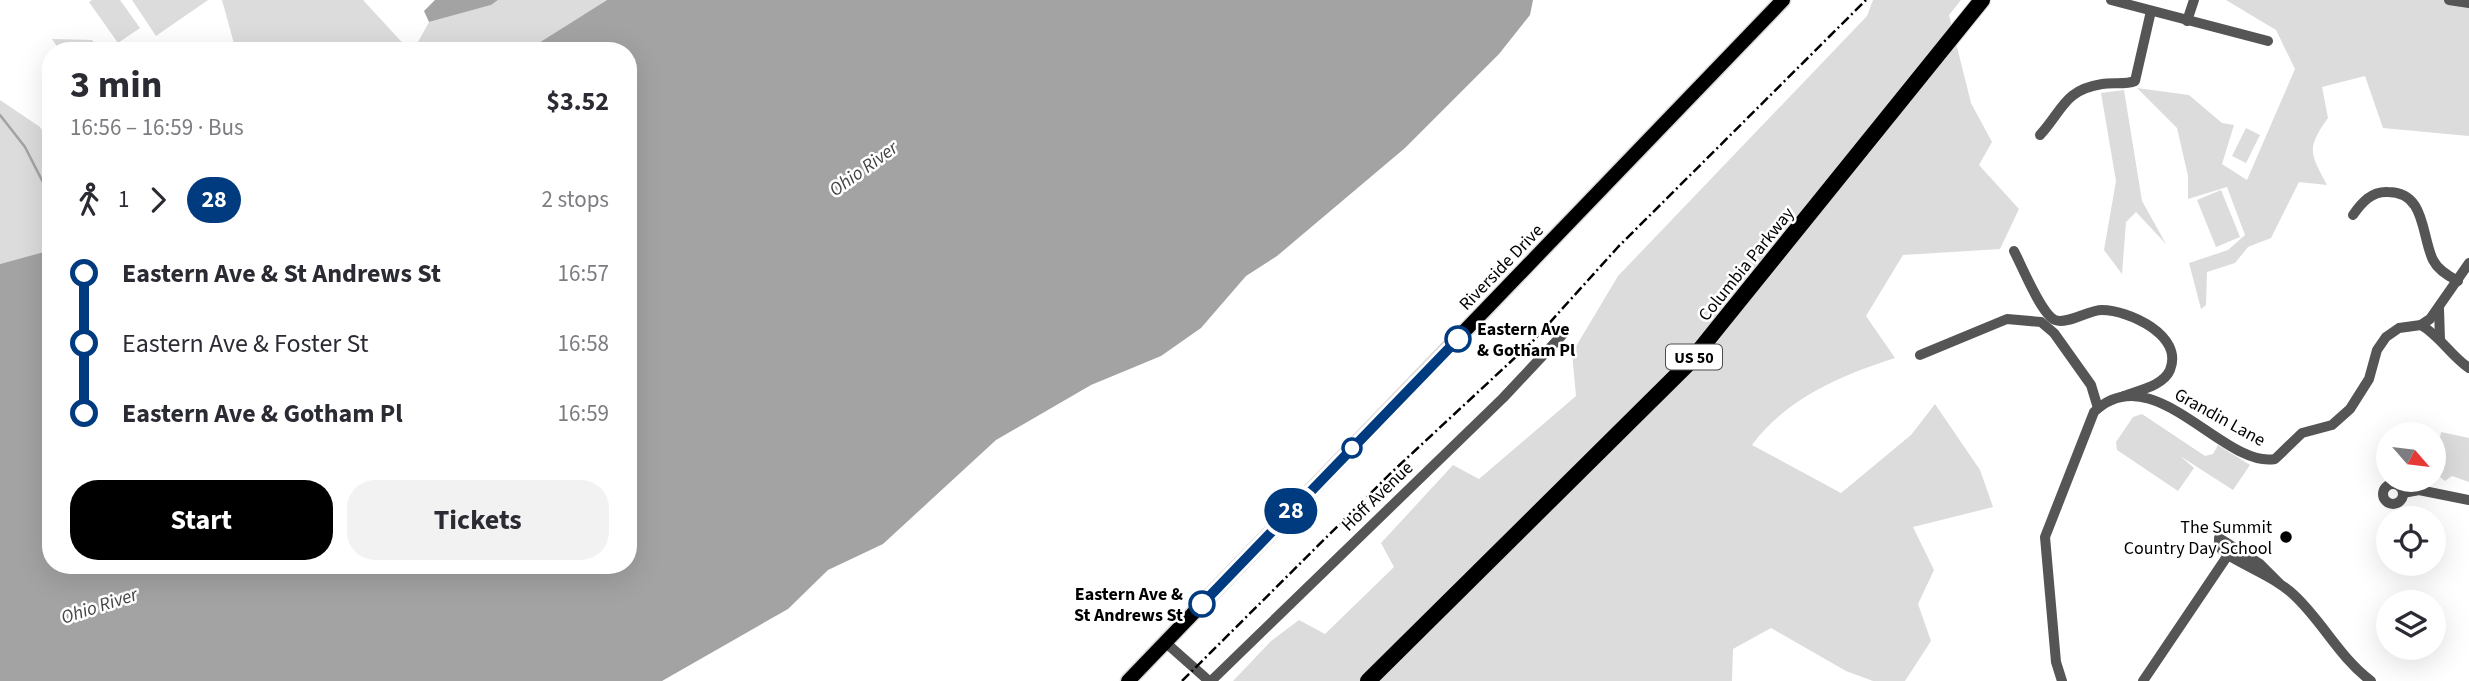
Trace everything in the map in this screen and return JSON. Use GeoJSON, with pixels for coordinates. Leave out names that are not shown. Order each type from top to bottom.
{"type":"FeatureCollection","features":[{"type":"Feature","properties":{"kind":"highway","name":"Columbia Parkway"},"geometry":{"type":"LineString","coordinates":[[1368,681],[1696,355],[1982,0]]}},
{"type":"Feature","properties":{"kind":"main road","name":"Riverside Drive"},"geometry":{"type":"LineString","coordinates":[[1128,681],[1783,0]]}},
{"type":"Feature","properties":{"kind":"street"},"geometry":{"type":"LineString","coordinates":[[2111,0],[2268,41]]}},
{"type":"Feature","properties":{"kind":"street"},"geometry":{"type":"LineString","coordinates":[[2187,21],[2194,0]]}},
{"type":"Feature","properties":{"kind":"street"},"geometry":{"type":"LineString","coordinates":[[2449,0],[2469,3]]}},
{"type":"Feature","properties":{"kind":"street"},"geometry":{"type":"LineString","coordinates":[[2040,135],[2067,97],[2075,92],[2105,83],[2136,81],[2151,11]]}},
{"type":"Feature","properties":{"kind":"street"},"geometry":{"type":"LineString","coordinates":[[2353,215],[2365,199],[2380,192],[2406,196],[2420,213],[2434,261],[2458,281]]}},
{"type":"Feature","properties":{"kind":"street"},"geometry":{"type":"LineString","coordinates":[[2014,251],[2045,311],[2055,320],[2064,321],[2092,311],[2120,312],[2141,320],[2162,338],[2171,357],[2169,372],[2158,383],[2098,408],[2088,421],[2045,537],[2056,662],[2062,681]]}},
{"type":"Feature","properties":{"kind":"street"},"geometry":{"type":"LineString","coordinates":[[2469,263],[2439,309],[2421,325],[2469,369]]}},
{"type":"Feature","properties":{"kind":"street"},"geometry":{"type":"LineString","coordinates":[[2439,309],[2440,341]]}},
{"type":"Feature","properties":{"kind":"street"},"geometry":{"type":"LineString","coordinates":[[1920,355],[2007,318],[2041,322],[2054,333],[2091,385],[2098,408]]}},
{"type":"Feature","properties":{"kind":"street","name":"Grandin Lane"},"geometry":{"type":"LineString","coordinates":[[2122,397],[2148,400],[2168,407],[2252,458],[2275,460],[2302,433],[2332,425],[2350,409],[2369,379],[2377,350],[2386,337],[2399,328],[2421,325]]}},
{"type":"Feature","properties":{"kind":"street","name":"Hoff Avenue"},"geometry":{"type":"LineString","coordinates":[[1210,681],[1503,398],[1564,333]]}},
{"type":"Feature","properties":{"kind":"street"},"geometry":{"type":"LineString","coordinates":[[2403,493],[2418,490],[2469,500]]}},
{"type":"Feature","properties":{"kind":"street"},"geometry":{"type":"LineString","coordinates":[[2281,585],[2228,555],[2219,547],[2218,538],[2260,564],[2319,622],[2347,660],[2371,681]]}},
{"type":"Feature","properties":{"kind":"street"},"geometry":{"type":"LineString","coordinates":[[2143,681],[2228,555]]}},
{"type":"Feature","properties":{"kind":"street"},"geometry":{"type":"LineString","coordinates":[[1165,642],[1210,681]]}},
{"type":"Feature","properties":{"kind":"shaded area"},"geometry":{"type":"Polygon","coordinates":[[[120,0],[140,28],[117,42],[89,2],[120,0]]]}},
{"type":"Feature","properties":{"kind":"shaded area"},"geometry":{"type":"Polygon","coordinates":[[[132,0],[208,0],[156,36],[132,0]]]}},
{"type":"Feature","properties":{"kind":"shaded area"},"geometry":{"type":"Polygon","coordinates":[[[222,0],[363,0],[402,42],[234,42],[222,0]]]}},
{"type":"Feature","properties":{"kind":"shaded area"},"geometry":{"type":"Polygon","coordinates":[[[498,0],[607,0],[540,42],[418,42],[429,22],[491,5],[498,0]]]}},
{"type":"Feature","properties":{"kind":"shaded area"},"geometry":{"type":"Polygon","coordinates":[[[1873,0],[1961,0],[1949,15],[1971,103],[1992,142],[1979,165],[2019,209],[2000,249],[1903,255],[1866,316],[1895,358],[1855,372],[1816,391],[1781,414],[1752,445],[1841,493],[1911,435],[1935,404],[1980,470],[1993,507],[1913,527],[1934,570],[1918,604],[1931,641],[1905,681],[1873,681],[1846,671],[1771,628],[1733,649],[1732,681],[1233,681],[1271,641],[1299,620],[1325,634],[1394,567],[1381,543],[1453,465],[1479,479],[1576,396],[1572,353],[1618,276],[1867,16],[1873,0]]]}},
{"type":"Feature","properties":{"kind":"shaded area"},"geometry":{"type":"Polygon","coordinates":[[[2226,0],[2469,0],[2469,136],[2383,128],[2365,76],[2322,87],[2328,118],[2316,137],[2313,151],[2327,185],[2299,182],[2271,238],[2248,247],[2235,263],[2207,272],[2206,305],[2201,309],[2189,263],[2228,250],[2245,235],[2227,187],[2188,199],[2188,176],[2177,128],[2137,88],[2189,95],[2222,123],[2234,125],[2222,164],[2247,180],[2295,69],[2276,30],[2226,0]]]}},
{"type":"Feature","properties":{"kind":"shaded area"},"geometry":{"type":"Polygon","coordinates":[[[52,39],[94,42],[54,42],[52,39]]]}},
{"type":"Feature","properties":{"kind":"shaded area"},"geometry":{"type":"Polygon","coordinates":[[[2124,90],[2142,201],[2166,244],[2136,212],[2126,222],[2122,274],[2104,250],[2116,181],[2101,93],[2124,90]]]}},
{"type":"Feature","properties":{"kind":"shaded area"},"geometry":{"type":"Polygon","coordinates":[[[0,100],[42,130],[42,252],[0,264],[0,100]]]}},
{"type":"Feature","properties":{"kind":"shaded area"},"geometry":{"type":"Polygon","coordinates":[[[2246,128],[2260,135],[2246,163],[2232,156],[2246,128]]]}},
{"type":"Feature","properties":{"kind":"shaded area"},"geometry":{"type":"Polygon","coordinates":[[[2221,190],[2240,237],[2216,247],[2197,200],[2221,190]]]}},
{"type":"Feature","properties":{"kind":"shaded area"},"geometry":{"type":"Polygon","coordinates":[[[2142,414],[2205,456],[2213,454],[2218,445],[2250,465],[2233,490],[2180,456],[2194,468],[2178,491],[2117,450],[2116,442],[2133,417],[2142,414]]]}},
{"type":"Feature","properties":{"kind":"shaded area"},"geometry":{"type":"Polygon","coordinates":[[[2446,433],[2469,438],[2469,482],[2452,476],[2446,480],[2446,433]]]}},
{"type":"Feature","properties":{"kind":"water"},"geometry":{"type":"Polygon","coordinates":[[[435,0],[498,0],[491,5],[429,22],[424,11],[435,0]]]}},
{"type":"Feature","properties":{"kind":"water","name":"Ohio River"},"geometry":{"type":"Polygon","coordinates":[[[607,0],[1533,0],[1530,15],[1499,54],[1405,148],[1277,256],[1246,276],[1201,328],[1161,356],[1091,385],[996,440],[883,544],[828,570],[788,609],[662,681],[0,681],[0,264],[42,252],[42,574],[637,574],[637,42],[540,42],[607,0]]]}},
{"type":"Feature","properties":{"kind":"waterway"},"geometry":{"type":"LineString","coordinates":[[0,115],[25,147],[42,180]]}},
{"type":"Feature","properties":{"kind":"railway"},"geometry":{"type":"LineString","coordinates":[[1182,681],[1392,472],[1534,340],[1618,247],[1866,0]]}},
{"type":"Feature","properties":{"kind":"bus line","name":"28"},"geometry":{"type":"LineString","coordinates":[[1202,604],[1458,339]]}},
{"type":"Feature","properties":{"kind":"place","name":"Eastern Ave & Gotham Pl"},"geometry":{"type":"Point","coordinates":[1458,339]}},
{"type":"Feature","properties":{"kind":"place","name":"The Summit Country Day School"},"geometry":{"type":"Point","coordinates":[2286,537]}},
{"type":"Feature","properties":{"kind":"place","name":"Eastern Ave & St Andrews St"},"geometry":{"type":"Point","coordinates":[1202,604]}}]}
